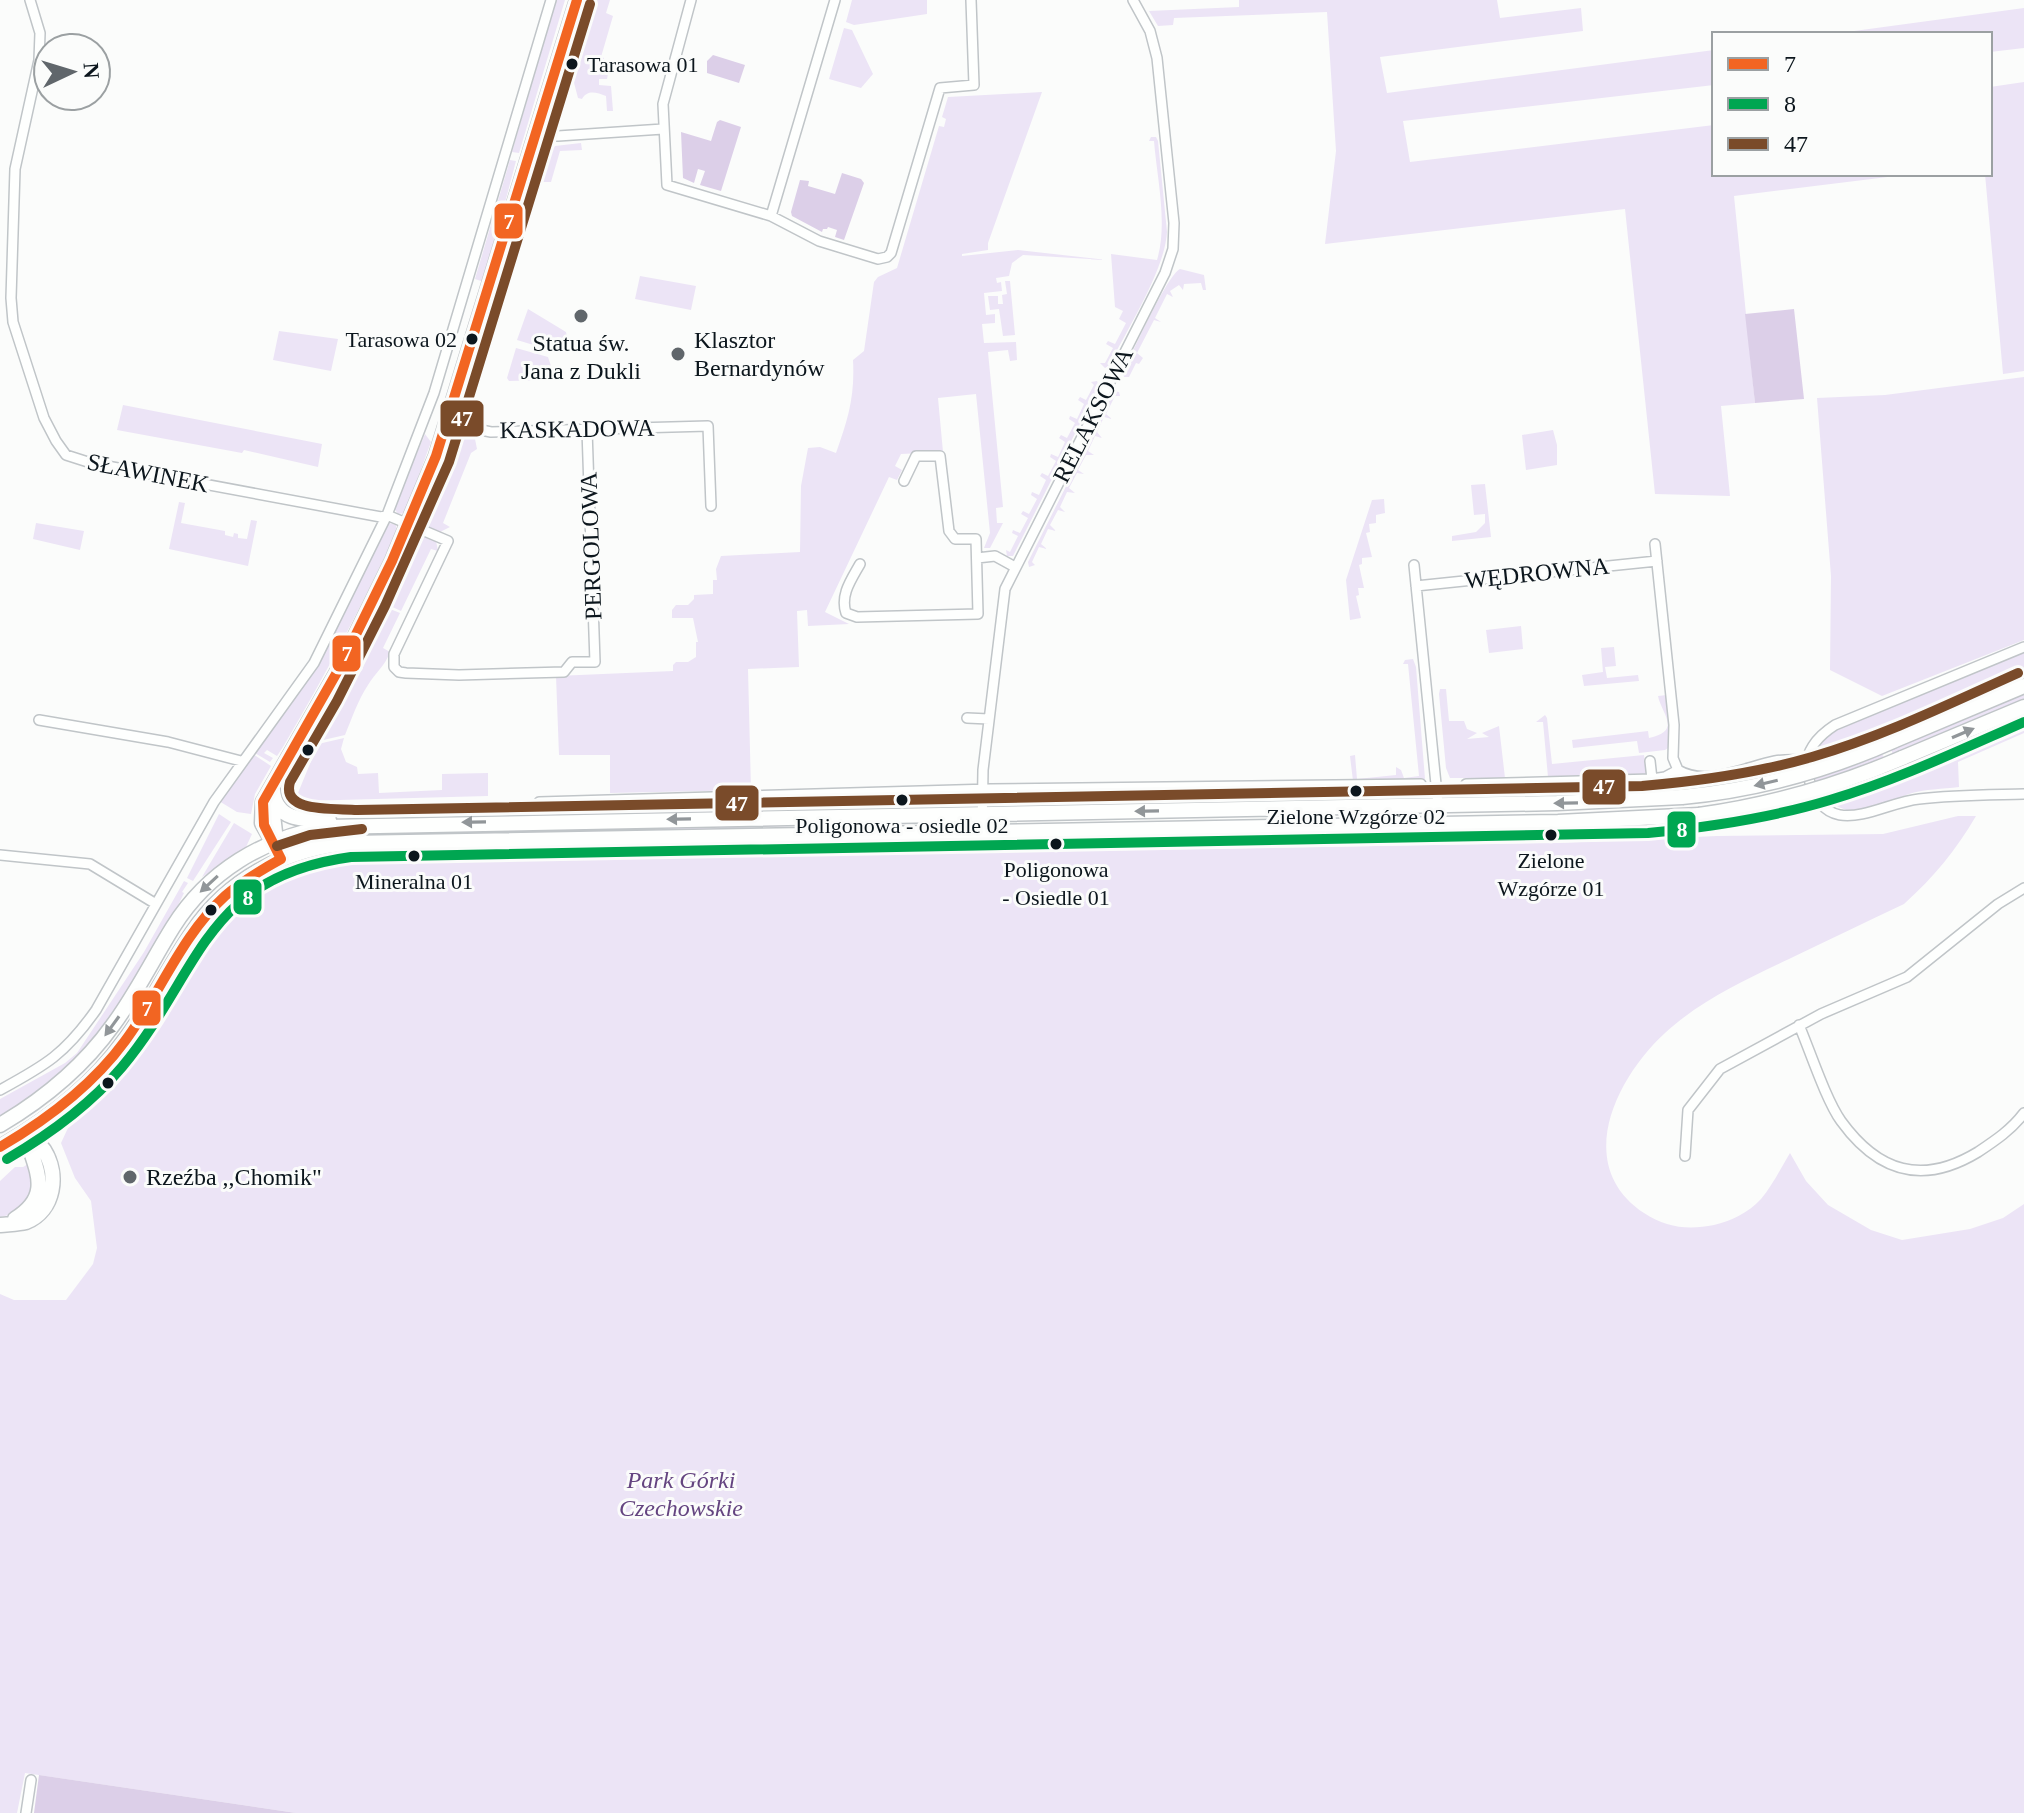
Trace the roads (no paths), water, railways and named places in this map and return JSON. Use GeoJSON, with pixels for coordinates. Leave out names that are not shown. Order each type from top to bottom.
{"type":"FeatureCollection","features":[{"type":"Feature","properties":{"kind":"main road"},"geometry":{"type":"LineString","coordinates":[[281,859],[274,841],[264,830],[261,813],[265,796],[340,667],[408,524],[447,423],[577,0]]}},
{"type":"Feature","properties":{"kind":"main road"},"geometry":{"type":"LineString","coordinates":[[0,1125],[67,1077],[105,1036],[129,1002],[174,924],[203,889],[239,860],[274,841],[326,827],[1439,805],[1682,797],[1751,787],[1837,764],[2024,686]]}},
{"type":"Feature","properties":{"kind":"main road"},"geometry":{"type":"LineString","coordinates":[[0,1147],[25,1133],[68,1101],[113,1056],[209,911],[244,879],[281,859],[313,849],[350,843],[1440,824],[1699,815],[1815,790],[2024,707]]}},
{"type":"Feature","properties":{"kind":"main road"},"geometry":{"type":"LineString","coordinates":[[275,783],[277,806],[294,819],[357,824]]}},
{"type":"Feature","properties":{"kind":"main road"},"geometry":{"type":"LineString","coordinates":[[2,1225],[24,1222],[35,1216],[51,1194],[53,1182],[50,1162],[41,1147],[25,1133],[16,1116]]}},
{"type":"Feature","properties":{"kind":"street","name":"SŁAWINEK"},"geometry":{"type":"LineString","coordinates":[[30,0],[40,33],[39,60],[15,169],[11,298],[13,322],[27,370],[44,418],[66,455],[91,463],[381,517],[387,515],[448,541],[394,654],[394,667],[399,672],[459,675],[564,672],[572,662],[595,662]]}},
{"type":"Feature","properties":{"kind":"street"},"geometry":{"type":"LineString","coordinates":[[0,1090],[51,1061],[75,1039],[96,1010],[214,802],[314,663],[387,515],[439,379],[551,0]]}},
{"type":"Feature","properties":{"kind":"street"},"geometry":{"type":"LineString","coordinates":[[691,0],[665,91],[663,129],[667,185],[771,216],[819,241],[878,259],[891,253],[940,88],[974,85],[971,0]]}},
{"type":"Feature","properties":{"kind":"street"},"geometry":{"type":"LineString","coordinates":[[771,216],[835,0]]}},
{"type":"Feature","properties":{"kind":"street","name":"RELAKSOWA"},"geometry":{"type":"LineString","coordinates":[[982,832],[982,789],[1005,589],[1172,254],[1174,223],[1157,58],[1145,19],[1133,0]]}},
{"type":"Feature","properties":{"kind":"street"},"geometry":{"type":"LineString","coordinates":[[535,135],[663,129]]}},
{"type":"Feature","properties":{"kind":"street","name":"KASKADOWA"},"geometry":{"type":"LineString","coordinates":[[447,423],[491,432],[708,426],[711,506]]}},
{"type":"Feature","properties":{"kind":"street","name":"PERGOLOWA"},"geometry":{"type":"LineString","coordinates":[[587,430],[595,662]]}},
{"type":"Feature","properties":{"kind":"street"},"geometry":{"type":"LineString","coordinates":[[860,564],[845,594],[846,613],[857,617],[978,614],[976,539],[955,539],[949,531],[940,456],[916,456],[904,481]]}},
{"type":"Feature","properties":{"kind":"street"},"geometry":{"type":"LineString","coordinates":[[1655,544],[1674,725],[1673,758],[1678,770],[1690,776],[1707,777],[1776,761],[1807,760]]}},
{"type":"Feature","properties":{"kind":"street"},"geometry":{"type":"LineString","coordinates":[[977,558],[995,556],[1015,567]]}},
{"type":"Feature","properties":{"kind":"street","name":"WĘDROWNA"},"geometry":{"type":"LineString","coordinates":[[1416,586],[1657,561]]}},
{"type":"Feature","properties":{"kind":"street"},"geometry":{"type":"LineString","coordinates":[[1414,565],[1440,824]]}},
{"type":"Feature","properties":{"kind":"street"},"geometry":{"type":"LineString","coordinates":[[2024,647],[1835,725],[1815,742],[1807,760],[1808,778],[1819,800],[1825,807],[1842,815],[1867,815],[1913,799],[2024,794]]}},
{"type":"Feature","properties":{"kind":"street"},"geometry":{"type":"LineString","coordinates":[[967,718],[989,719]]}},
{"type":"Feature","properties":{"kind":"street"},"geometry":{"type":"LineString","coordinates":[[39,720],[168,742],[241,761]]}},
{"type":"Feature","properties":{"kind":"street"},"geometry":{"type":"LineString","coordinates":[[1650,761],[1652,779]]}},
{"type":"Feature","properties":{"kind":"street"},"geometry":{"type":"LineString","coordinates":[[1466,784],[1652,779],[1678,770]]}},
{"type":"Feature","properties":{"kind":"street"},"geometry":{"type":"LineString","coordinates":[[539,802],[982,789],[1421,784]]}},
{"type":"Feature","properties":{"kind":"street"},"geometry":{"type":"LineString","coordinates":[[0,855],[90,864],[156,904]]}},
{"type":"Feature","properties":{"kind":"street"},"geometry":{"type":"LineString","coordinates":[[1685,1156],[1688,1110],[1720,1069],[1799,1025],[1907,977],[1998,904],[2024,888]]}},
{"type":"Feature","properties":{"kind":"street"},"geometry":{"type":"LineString","coordinates":[[1799,1025],[1839,1118],[1863,1147],[1879,1160],[1914,1170],[1947,1168],[1998,1139],[2024,1113]]}},
{"type":"Feature","properties":{"kind":"street"},"geometry":{"type":"LineString","coordinates":[[26,1813],[31,1780]]}},
{"type":"Feature","properties":{"kind":"place","name":"Tarasowa 01"},"geometry":{"type":"Point","coordinates":[572,64]}},
{"type":"Feature","properties":{"kind":"place","name":"Statua św. Jana z Dukli"},"geometry":{"type":"Point","coordinates":[581,316]}},
{"type":"Feature","properties":{"kind":"place","name":"Tarasowa 02"},"geometry":{"type":"Point","coordinates":[472,339]}},
{"type":"Feature","properties":{"kind":"place","name":"Klasztor Bernardynów"},"geometry":{"type":"Point","coordinates":[678,354]}},
{"type":"Feature","properties":{"kind":"place","name":"Zielone Wzgórze 02"},"geometry":{"type":"Point","coordinates":[1356,791]}},
{"type":"Feature","properties":{"kind":"place","name":"Poligonowa - osiedle 02"},"geometry":{"type":"Point","coordinates":[902,800]}},
{"type":"Feature","properties":{"kind":"place","name":"Zielone Wzgórze 01"},"geometry":{"type":"Point","coordinates":[1551,835]}},
{"type":"Feature","properties":{"kind":"place","name":"Poligonowa - Osiedle 01"},"geometry":{"type":"Point","coordinates":[1056,844]}},
{"type":"Feature","properties":{"kind":"place","name":"Mineralna 01"},"geometry":{"type":"Point","coordinates":[414,856]}},
{"type":"Feature","properties":{"kind":"place","name":"Rzeźba ,,Chomik\""},"geometry":{"type":"Point","coordinates":[130,1177]}},
{"type":"Feature","properties":{"kind":"park label","name":"Park Górki Czechowskie"},"geometry":{"type":"Point","coordinates":[681,1494]}}]}
